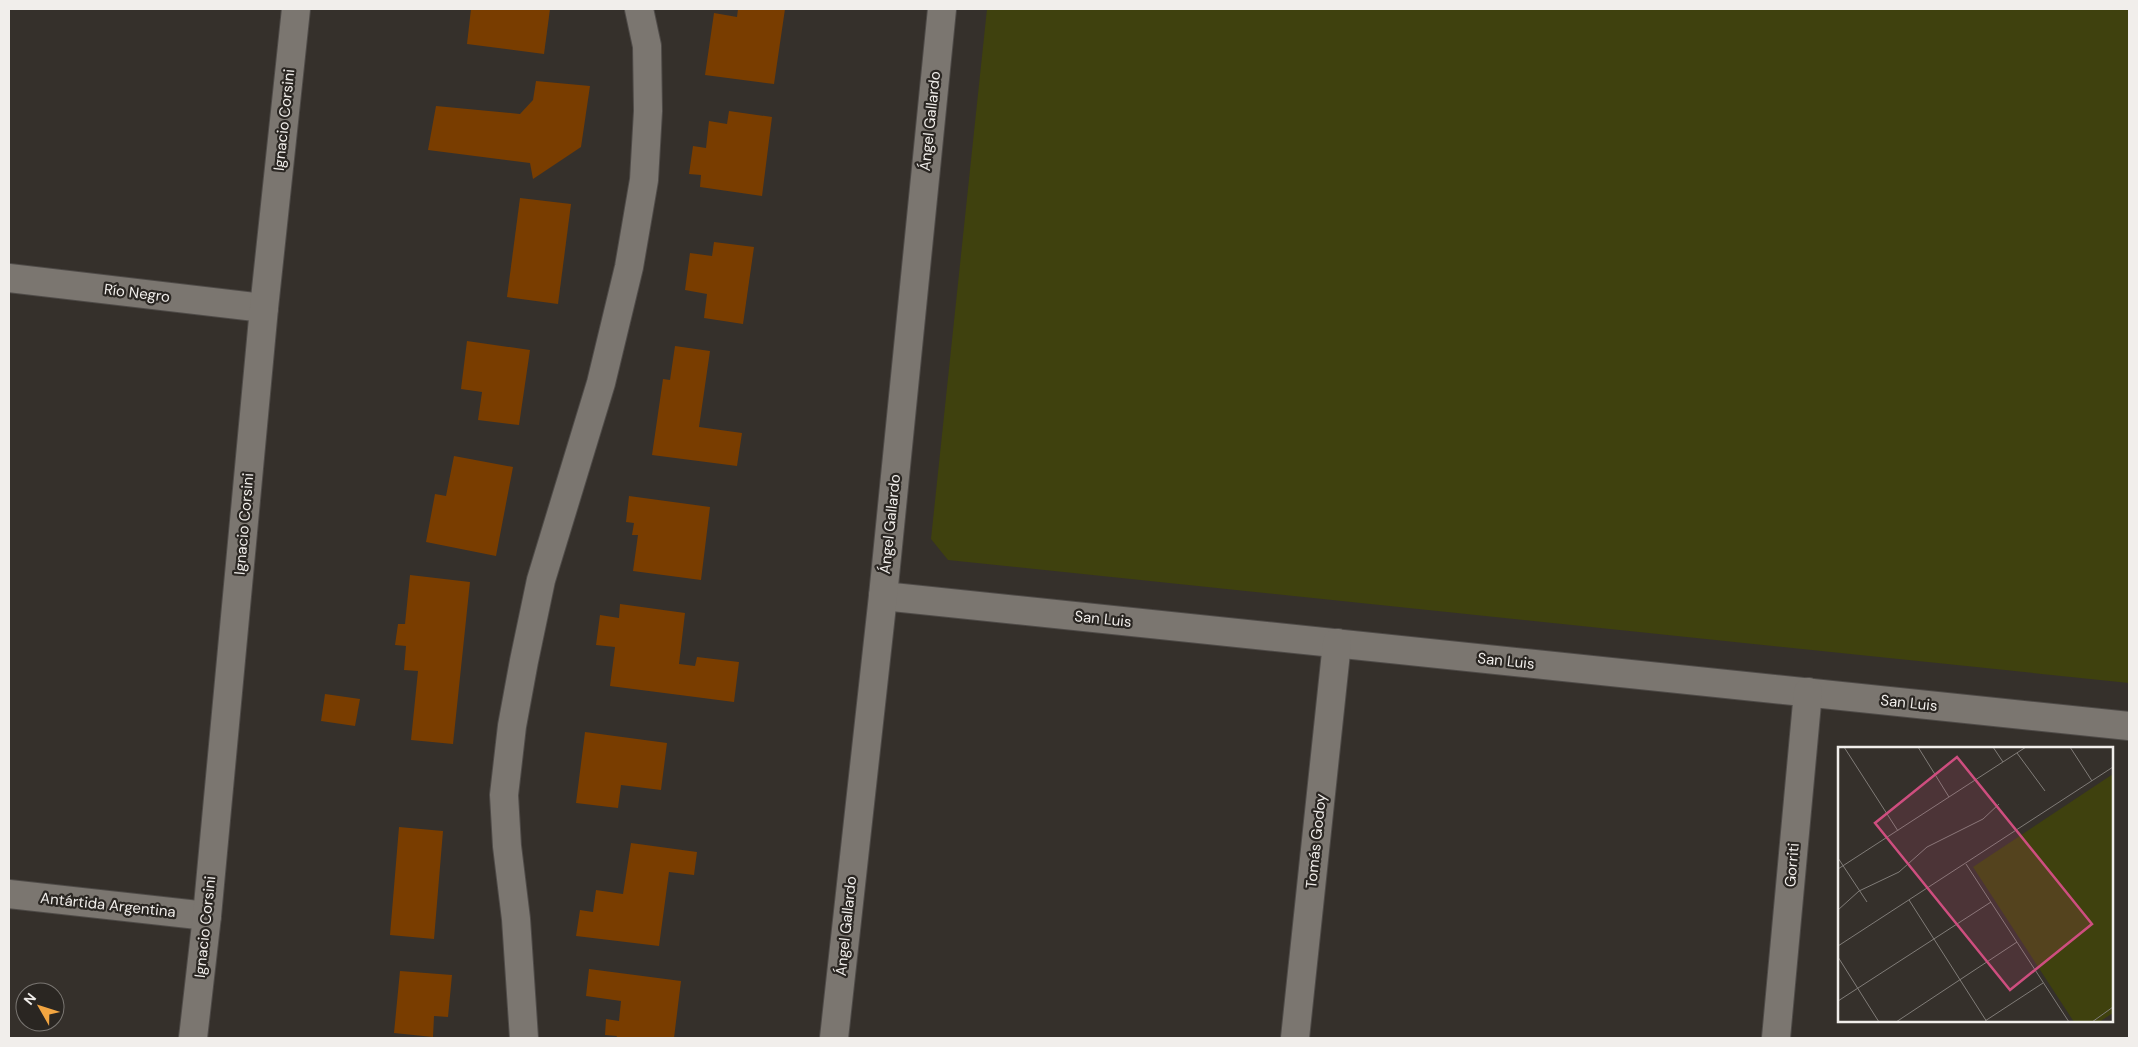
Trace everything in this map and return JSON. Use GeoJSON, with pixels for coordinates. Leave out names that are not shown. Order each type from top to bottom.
{"type":"FeatureCollection","features":[{"type":"Feature","properties":{"kind":"street","name":"Ignacio Corsini"},"geometry":{"type":"LineString","coordinates":[[193,1038],[207,916],[264,308],[296,9]]}},
{"type":"Feature","properties":{"kind":"street"},"geometry":{"type":"LineString","coordinates":[[524,1038],[516,919],[507,846],[504,795],[512,726],[542,580],[616,328],[644,180],[648,112],[647,46],[640,9]]}},
{"type":"Feature","properties":{"kind":"street","name":"Ángel Gallardo"},"geometry":{"type":"LineString","coordinates":[[834,1038],[883,596],[942,9]]}},
{"type":"Feature","properties":{"kind":"street","name":"Río Negro"},"geometry":{"type":"LineString","coordinates":[[9,278],[264,308]]}},
{"type":"Feature","properties":{"kind":"street","name":"San Luis"},"geometry":{"type":"LineString","coordinates":[[883,596],[2129,726]]}},
{"type":"Feature","properties":{"kind":"street","name":"Tomás Godoy"},"geometry":{"type":"LineString","coordinates":[[1295,1038],[1338,643]]}},
{"type":"Feature","properties":{"kind":"street","name":"Gorriti"},"geometry":{"type":"LineString","coordinates":[[1776,1038],[1808,692]]}},
{"type":"Feature","properties":{"kind":"street","name":"Antártida Argentina"},"geometry":{"type":"LineString","coordinates":[[9,894],[207,916]]}},
{"type":"Feature","properties":{"kind":"shaded area"},"geometry":{"type":"Polygon","coordinates":[[[987,9],[2129,9],[2129,683],[948,560],[931,539],[987,9]]]}},
{"type":"Feature","properties":{"kind":"building"},"geometry":{"type":"Polygon","coordinates":[[[471,9],[550,9],[544,54],[467,44],[471,9]]]}},
{"type":"Feature","properties":{"kind":"building"},"geometry":{"type":"Polygon","coordinates":[[[738,9],[785,9],[774,84],[705,75],[714,13],[737,17],[738,9]]]}},
{"type":"Feature","properties":{"kind":"building"},"geometry":{"type":"Polygon","coordinates":[[[536,81],[590,86],[581,147],[533,179],[530,163],[428,150],[436,106],[520,114],[533,100],[536,81]]]}},
{"type":"Feature","properties":{"kind":"building"},"geometry":{"type":"Polygon","coordinates":[[[729,111],[772,117],[762,196],[700,187],[701,175],[689,174],[693,146],[706,148],[709,121],[727,124],[729,111]]]}},
{"type":"Feature","properties":{"kind":"building"},"geometry":{"type":"Polygon","coordinates":[[[520,198],[571,204],[558,304],[507,297],[520,198]]]}},
{"type":"Feature","properties":{"kind":"building"},"geometry":{"type":"Polygon","coordinates":[[[714,242],[754,247],[743,324],[704,318],[707,294],[685,290],[690,253],[712,256],[714,242]]]}},
{"type":"Feature","properties":{"kind":"building"},"geometry":{"type":"Polygon","coordinates":[[[467,341],[530,350],[519,425],[478,420],[482,392],[461,389],[467,341]]]}},
{"type":"Feature","properties":{"kind":"building"},"geometry":{"type":"Polygon","coordinates":[[[675,346],[710,351],[699,427],[742,433],[737,466],[652,455],[663,379],[670,380],[675,346]]]}},
{"type":"Feature","properties":{"kind":"building"},"geometry":{"type":"Polygon","coordinates":[[[454,456],[513,467],[496,556],[426,542],[435,494],[446,496],[454,456]]]}},
{"type":"Feature","properties":{"kind":"building"},"geometry":{"type":"Polygon","coordinates":[[[629,496],[710,507],[701,580],[633,571],[638,535],[632,535],[634,523],[626,522],[629,496]]]}},
{"type":"Feature","properties":{"kind":"building"},"geometry":{"type":"Polygon","coordinates":[[[410,575],[470,582],[453,744],[411,740],[418,671],[404,670],[406,646],[395,645],[398,624],[405,624],[410,575]]]}},
{"type":"Feature","properties":{"kind":"building"},"geometry":{"type":"Polygon","coordinates":[[[620,604],[685,613],[679,664],[695,666],[697,657],[739,662],[734,702],[610,686],[615,647],[596,645],[600,615],[619,618],[620,604]]]}},
{"type":"Feature","properties":{"kind":"building"},"geometry":{"type":"Polygon","coordinates":[[[325,694],[360,699],[355,726],[321,721],[325,694]]]}},
{"type":"Feature","properties":{"kind":"building"},"geometry":{"type":"Polygon","coordinates":[[[585,732],[667,743],[661,790],[621,785],[618,808],[576,803],[585,732]]]}},
{"type":"Feature","properties":{"kind":"building"},"geometry":{"type":"Polygon","coordinates":[[[399,827],[443,831],[434,939],[390,935],[399,827]]]}},
{"type":"Feature","properties":{"kind":"building"},"geometry":{"type":"Polygon","coordinates":[[[631,843],[697,852],[694,875],[669,872],[659,946],[576,936],[580,910],[593,912],[596,890],[623,894],[631,843]]]}},
{"type":"Feature","properties":{"kind":"building"},"geometry":{"type":"Polygon","coordinates":[[[589,969],[681,981],[674,1038],[616,1038],[617,1036],[605,1035],[606,1019],[619,1021],[621,1001],[586,996],[589,969]]]}},
{"type":"Feature","properties":{"kind":"building"},"geometry":{"type":"Polygon","coordinates":[[[400,971],[452,975],[448,1017],[434,1016],[433,1037],[394,1033],[400,971]]]}}]}
